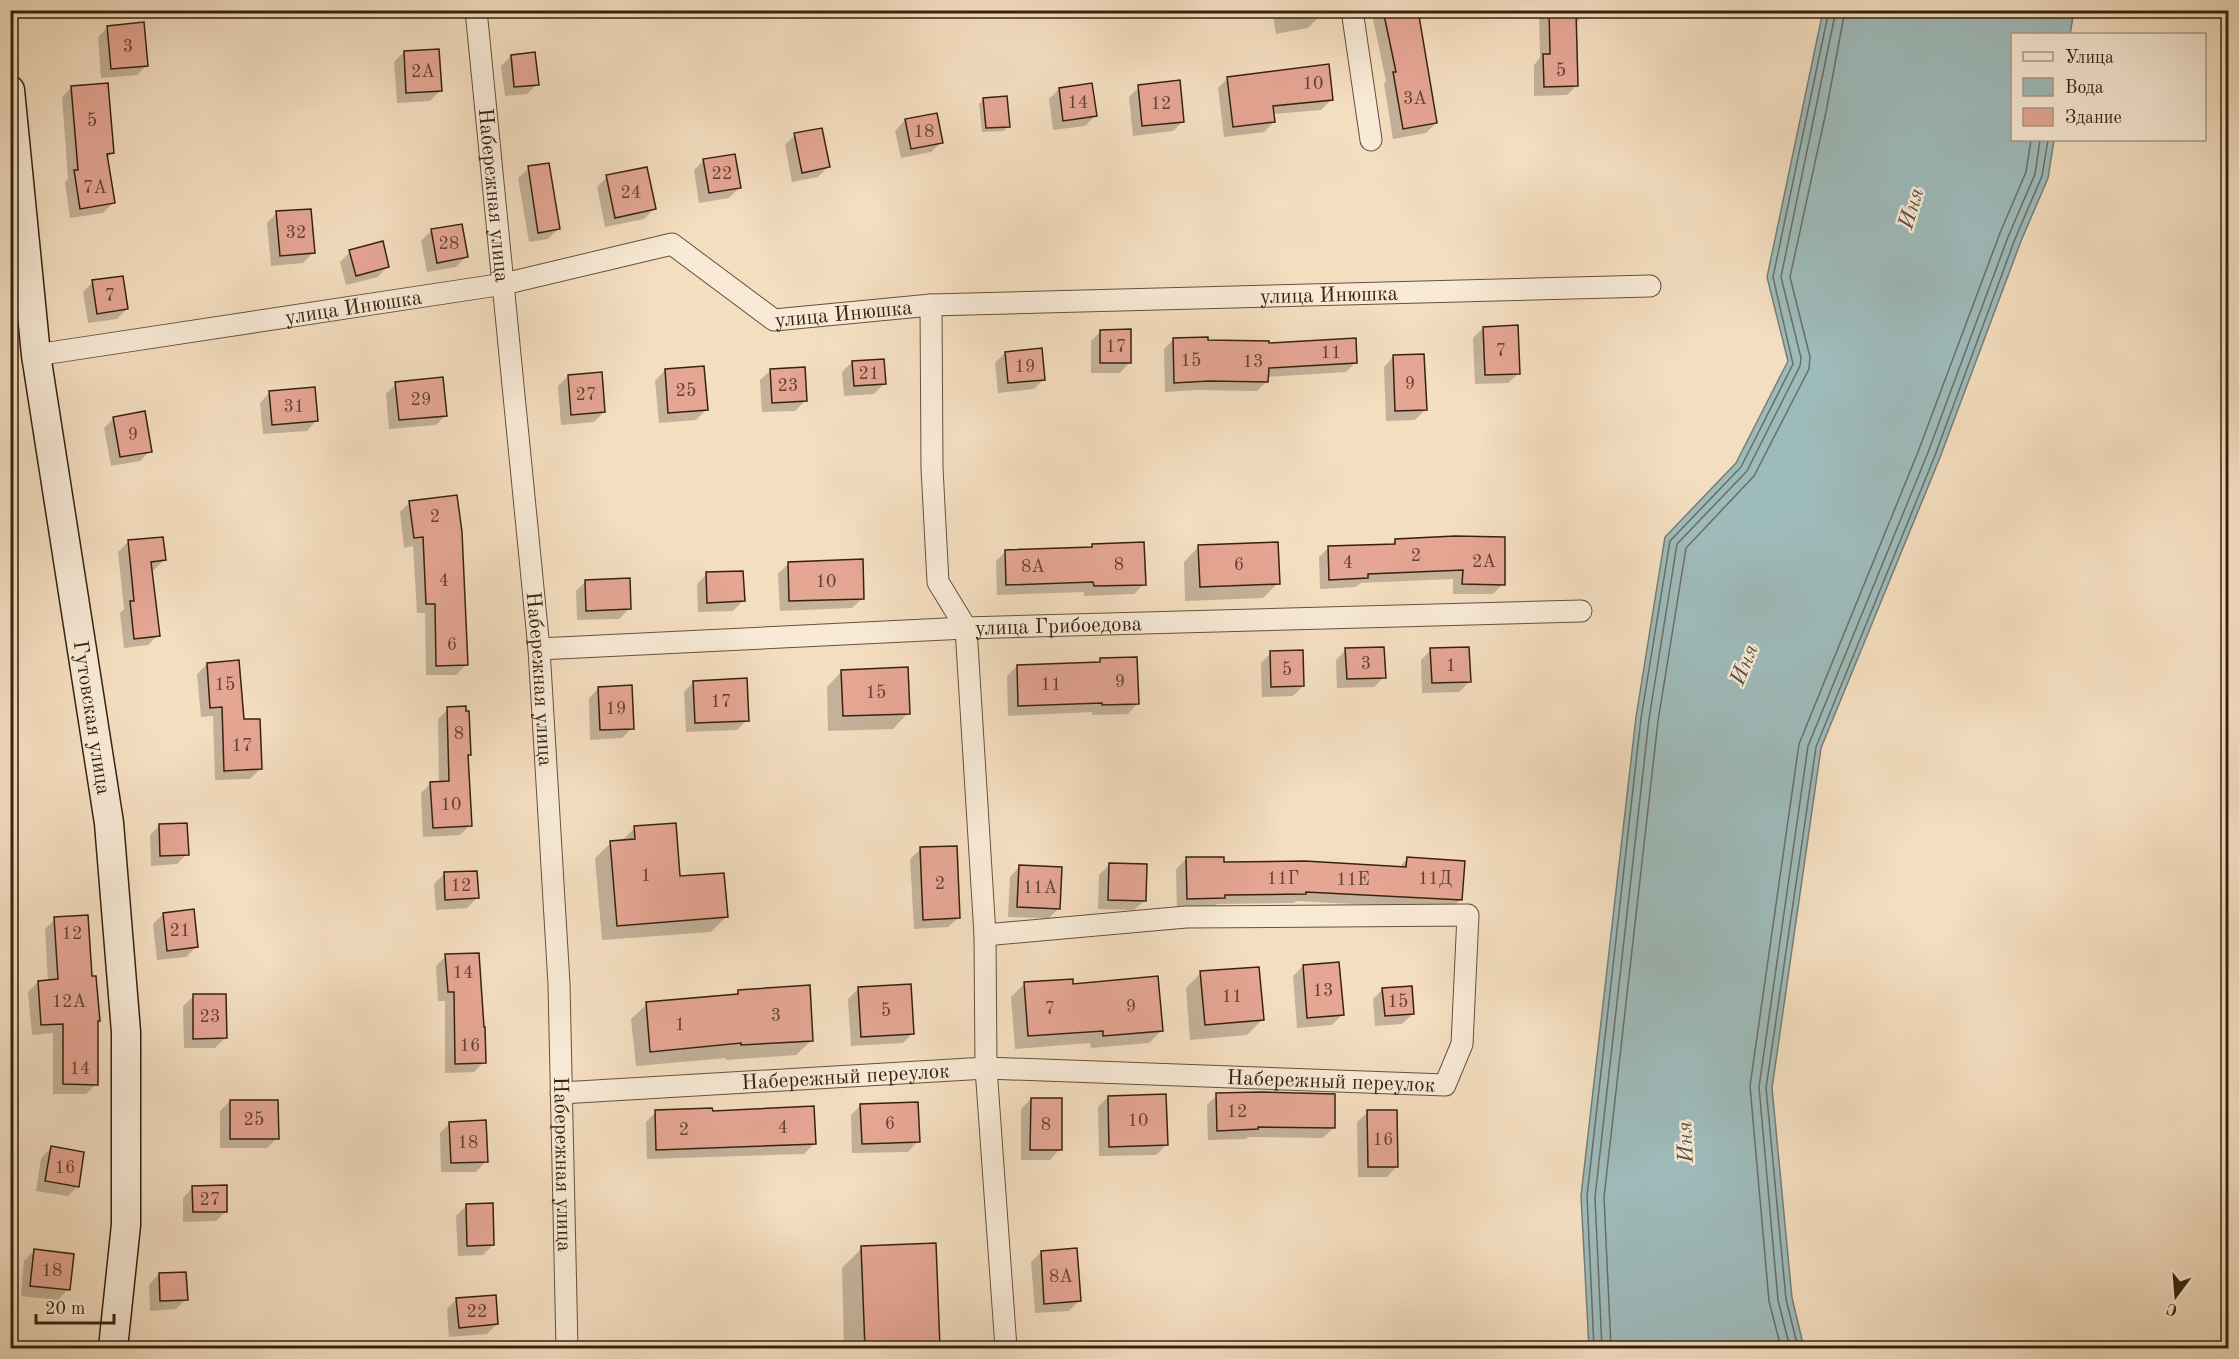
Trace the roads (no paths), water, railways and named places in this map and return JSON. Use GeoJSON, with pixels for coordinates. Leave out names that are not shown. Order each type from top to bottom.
{"type":"FeatureCollection","features":[{"type":"Feature","properties":{"kind":"street","name":"Набережная улица"},"geometry":{"type":"LineString","coordinates":[[476,10],[538,648],[558,972],[567,1348]]}},
{"type":"Feature","properties":{"kind":"street"},"geometry":{"type":"LineString","coordinates":[[1352,10],[1371,140]]}},
{"type":"Feature","properties":{"kind":"street","name":"Гутовская улица"},"geometry":{"type":"LineString","coordinates":[[10,90],[36,355],[110,835],[126,1043],[126,1225],[113,1348]]}},
{"type":"Feature","properties":{"kind":"street","name":"улица Инюшка"},"geometry":{"type":"LineString","coordinates":[[36,355],[504,284],[672,244],[774,320],[931,305],[1650,286]]}},
{"type":"Feature","properties":{"kind":"street"},"geometry":{"type":"LineString","coordinates":[[931,305],[932,468],[938,582],[966,628],[985,935],[986,1068],[1006,1348]]}},
{"type":"Feature","properties":{"kind":"street","name":"улица Грибоедова"},"geometry":{"type":"LineString","coordinates":[[538,648],[966,628],[1581,611]]}},
{"type":"Feature","properties":{"kind":"street","name":"Набережный переулок"},"geometry":{"type":"LineString","coordinates":[[561,1093],[986,1068],[1445,1085],[1462,1044],[1468,915],[1186,917],[985,935]]}},
{"type":"Feature","properties":{"kind":"water","name":"Иня"},"geometry":{"type":"Polygon","coordinates":[[[1823,11],[2074,11],[2070,33],[2011,33],[2011,141],[2054,141],[2048,178],[2021,241],[1939,460],[1821,748],[1772,1088],[1792,1298],[1804,1348],[1589,1348],[1581,1196],[1636,717],[1665,537],[1736,463],[1788,361],[1767,277],[1823,11]]]}}]}
